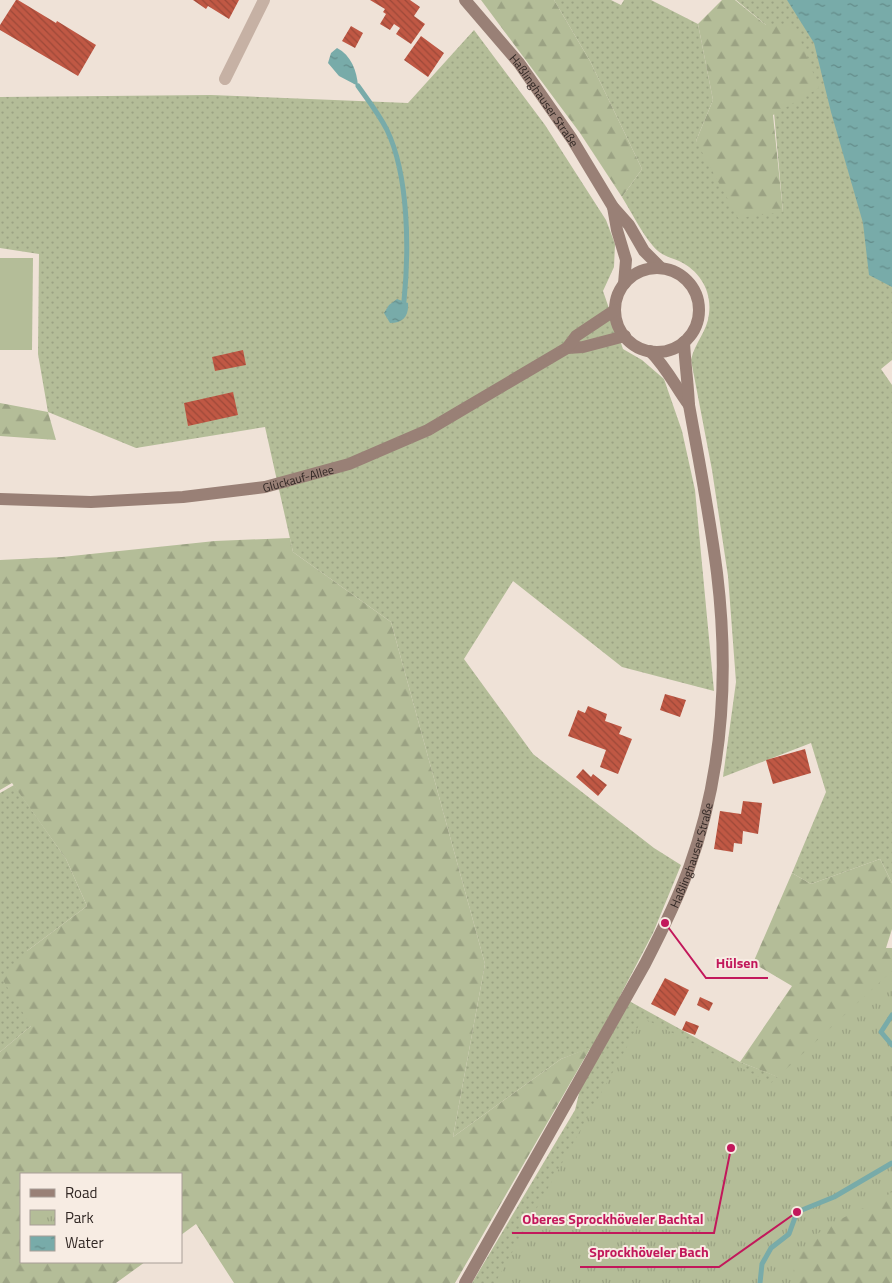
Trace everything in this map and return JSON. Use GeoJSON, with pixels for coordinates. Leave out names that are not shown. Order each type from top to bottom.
{"type":"FeatureCollection","features":[{"type":"Feature","properties":{"kind":"main road","name":"Haßlinghauser Straße"},"geometry":{"type":"LineString","coordinates":[[465,0],[519,63],[572,139],[612,206],[629,225],[644,251],[662,268]]}},
{"type":"Feature","properties":{"kind":"main road","name":"Haßlinghauser Straße"},"geometry":{"type":"LineString","coordinates":[[612,206],[616,230],[626,260],[624,284]]}},
{"type":"Feature","properties":{"kind":"main road"},"geometry":{"type":"LineString","coordinates":[[662,268],[671,270],[687,281],[697,297],[699,307],[696,326],[684,342],[664,351],[650,351],[641,348],[625,336],[618,324],[615,310],[616,301],[624,284],[636,274],[643,270],[662,268]]}},
{"type":"Feature","properties":{"kind":"main road","name":"Glückauf-Allee"},"geometry":{"type":"LineString","coordinates":[[0,499],[100,502],[183,497],[265,486],[349,464],[428,430],[567,348],[576,336],[615,310]]}},
{"type":"Feature","properties":{"kind":"main road","name":"Glückauf-Allee"},"geometry":{"type":"LineString","coordinates":[[567,348],[583,347],[625,336]]}},
{"type":"Feature","properties":{"kind":"main road","name":"Haßlinghauser Straße"},"geometry":{"type":"LineString","coordinates":[[464,1283],[645,964],[665,924],[689,867],[710,792],[721,720],[723,680],[721,628],[717,573],[689,405],[684,364],[684,342]]}},
{"type":"Feature","properties":{"kind":"main road","name":"Haßlinghauser Straße"},"geometry":{"type":"LineString","coordinates":[[650,351],[664,364],[676,388],[689,405]]}},
{"type":"Feature","properties":{"kind":"street"},"geometry":{"type":"LineString","coordinates":[[225,79],[264,0]]}},
{"type":"Feature","properties":{"kind":"green space"},"geometry":{"type":"Polygon","coordinates":[[[481,0],[554,0],[590,61],[642,169],[622,197],[580,133],[481,0]]]}},
{"type":"Feature","properties":{"kind":"green space"},"geometry":{"type":"Polygon","coordinates":[[[554,0],[611,0],[621,5],[624,0],[651,0],[698,24],[713,100],[696,141],[783,212],[766,25],[736,0],[824,0],[892,117],[892,360],[881,369],[892,385],[892,883],[880,859],[811,884],[792,873],[826,792],[811,743],[723,777],[736,682],[728,576],[712,470],[691,360],[708,320],[709,297],[699,276],[693,270],[679,261],[662,254],[653,246],[622,197],[642,169],[590,61],[554,0]]]}},
{"type":"Feature","properties":{"kind":"green space"},"geometry":{"type":"Polygon","coordinates":[[[722,0],[735,0],[766,25],[795,26],[819,88],[773,115],[783,212],[738,218],[696,141],[713,100],[698,24],[722,0]]]}},
{"type":"Feature","properties":{"kind":"green space"},"geometry":{"type":"Polygon","coordinates":[[[474,30],[545,125],[606,220],[615,244],[614,267],[603,291],[623,349],[642,360],[664,379],[682,431],[695,490],[714,691],[622,667],[513,581],[464,659],[533,754],[654,848],[681,865],[653,933],[620,996],[740,1062],[781,1078],[525,1283],[472,1283],[575,1110],[590,1048],[561,1059],[453,1137],[485,964],[391,622],[293,552],[265,427],[136,448],[48,412],[38,354],[39,254],[0,248],[0,97],[211,95],[408,103],[474,30]]]}},
{"type":"Feature","properties":{"kind":"green space"},"geometry":{"type":"Polygon","coordinates":[[[0,258],[33,258],[32,350],[0,350],[0,258]]]}},
{"type":"Feature","properties":{"kind":"green space"},"geometry":{"type":"Polygon","coordinates":[[[0,403],[48,412],[56,440],[0,436],[0,403]]]}},
{"type":"Feature","properties":{"kind":"green space"},"geometry":{"type":"Polygon","coordinates":[[[290,538],[293,552],[391,622],[485,964],[453,1137],[561,1059],[591,1047],[455,1283],[234,1283],[196,1224],[182,1234],[182,1173],[20,1173],[20,1263],[144,1263],[116,1283],[0,1283],[0,1052],[31,1026],[1,977],[27,951],[87,906],[66,859],[12,783],[0,790],[0,560],[62,557],[215,541],[290,538]]]}},
{"type":"Feature","properties":{"kind":"green space"},"geometry":{"type":"Polygon","coordinates":[[[14,785],[66,859],[87,906],[27,951],[31,1026],[0,1052],[0,793],[14,785]]]}},
{"type":"Feature","properties":{"kind":"green space"},"geometry":{"type":"Polygon","coordinates":[[[880,859],[892,883],[892,929],[886,948],[892,948],[892,1054],[667,1175],[780,1078],[740,1062],[792,986],[753,963],[792,873],[811,884],[880,859]]]}},
{"type":"Feature","properties":{"kind":"green space"},"geometry":{"type":"Polygon","coordinates":[[[892,971],[892,1192],[829,1226],[816,1236],[805,1248],[796,1263],[791,1283],[495,1283],[643,1018],[771,1083],[892,971]]]}},
{"type":"Feature","properties":{"kind":"green space"},"geometry":{"type":"Polygon","coordinates":[[[892,1142],[892,1283],[751,1283],[892,1142]]]}},
{"type":"Feature","properties":{"kind":"water"},"geometry":{"type":"Polygon","coordinates":[[[787,0],[892,0],[892,287],[869,275],[863,223],[831,112],[814,43],[787,0]]]}},
{"type":"Feature","properties":{"kind":"water"},"geometry":{"type":"Polygon","coordinates":[[[337,48],[350,59],[358,86],[339,76],[328,63],[331,53],[337,48]]]}},
{"type":"Feature","properties":{"kind":"water"},"geometry":{"type":"Polygon","coordinates":[[[397,299],[408,303],[407,312],[402,320],[390,323],[384,313],[389,305],[397,299]]]}},
{"type":"Feature","properties":{"kind":"building"},"geometry":{"type":"Polygon","coordinates":[[[16,0],[56,23],[57,21],[96,45],[78,76],[0,30],[0,25],[16,0]]]}},
{"type":"Feature","properties":{"kind":"building"},"geometry":{"type":"Polygon","coordinates":[[[193,0],[239,0],[229,19],[208,6],[206,9],[193,0]]]}},
{"type":"Feature","properties":{"kind":"building"},"geometry":{"type":"Polygon","coordinates":[[[370,0],[410,0],[420,7],[414,16],[425,24],[411,44],[396,34],[400,28],[394,24],[390,30],[380,24],[386,14],[383,12],[385,9],[370,0]]]}},
{"type":"Feature","properties":{"kind":"building"},"geometry":{"type":"Polygon","coordinates":[[[351,26],[363,33],[355,48],[342,41],[351,26]]]}},
{"type":"Feature","properties":{"kind":"building"},"geometry":{"type":"Polygon","coordinates":[[[421,36],[444,53],[428,77],[404,60],[421,36]]]}},
{"type":"Feature","properties":{"kind":"building"},"geometry":{"type":"Polygon","coordinates":[[[243,350],[246,365],[215,371],[212,357],[243,350]]]}},
{"type":"Feature","properties":{"kind":"building"},"geometry":{"type":"Polygon","coordinates":[[[233,392],[238,415],[188,426],[184,403],[233,392]]]}},
{"type":"Feature","properties":{"kind":"building"},"geometry":{"type":"Polygon","coordinates":[[[665,694],[686,700],[680,717],[660,710],[665,694]]]}},
{"type":"Feature","properties":{"kind":"building"},"geometry":{"type":"Polygon","coordinates":[[[588,706],[607,714],[605,721],[622,727],[619,734],[632,739],[618,774],[600,767],[606,750],[568,736],[578,710],[585,713],[588,706]]]}},
{"type":"Feature","properties":{"kind":"building"},"geometry":{"type":"Polygon","coordinates":[[[805,749],[811,773],[773,784],[766,760],[805,749]]]}},
{"type":"Feature","properties":{"kind":"building"},"geometry":{"type":"Polygon","coordinates":[[[583,769],[591,777],[593,774],[607,785],[598,796],[576,777],[583,769]]]}},
{"type":"Feature","properties":{"kind":"building"},"geometry":{"type":"Polygon","coordinates":[[[743,801],[762,803],[758,834],[743,831],[742,844],[734,843],[733,852],[714,849],[720,811],[741,814],[743,801]]]}},
{"type":"Feature","properties":{"kind":"building"},"geometry":{"type":"Polygon","coordinates":[[[665,978],[689,990],[675,1016],[651,1004],[665,978]]]}},
{"type":"Feature","properties":{"kind":"building"},"geometry":{"type":"Polygon","coordinates":[[[700,997],[713,1003],[709,1011],[697,1005],[700,997]]]}},
{"type":"Feature","properties":{"kind":"building"},"geometry":{"type":"Polygon","coordinates":[[[686,1021],[699,1026],[695,1035],[682,1030],[686,1021]]]}},
{"type":"Feature","properties":{"kind":"waterway"},"geometry":{"type":"LineString","coordinates":[[358,86],[387,130],[400,169],[407,237],[404,301]]}},
{"type":"Feature","properties":{"kind":"waterway"},"geometry":{"type":"LineString","coordinates":[[892,1015],[881,1032],[892,1045]]}},
{"type":"Feature","properties":{"kind":"waterway"},"geometry":{"type":"LineString","coordinates":[[760,1283],[762,1264],[771,1248],[789,1234],[797,1212],[834,1197],[892,1163]]}},
{"type":"Feature","properties":{"kind":"place","name":"Hülsen"},"geometry":{"type":"Point","coordinates":[665,923]}},
{"type":"Feature","properties":{"kind":"place","name":"Oberes Sprockhöveler Bachtal"},"geometry":{"type":"Point","coordinates":[731,1148]}},
{"type":"Feature","properties":{"kind":"place","name":"Sprockhöveler Bach"},"geometry":{"type":"Point","coordinates":[797,1212]}}]}
